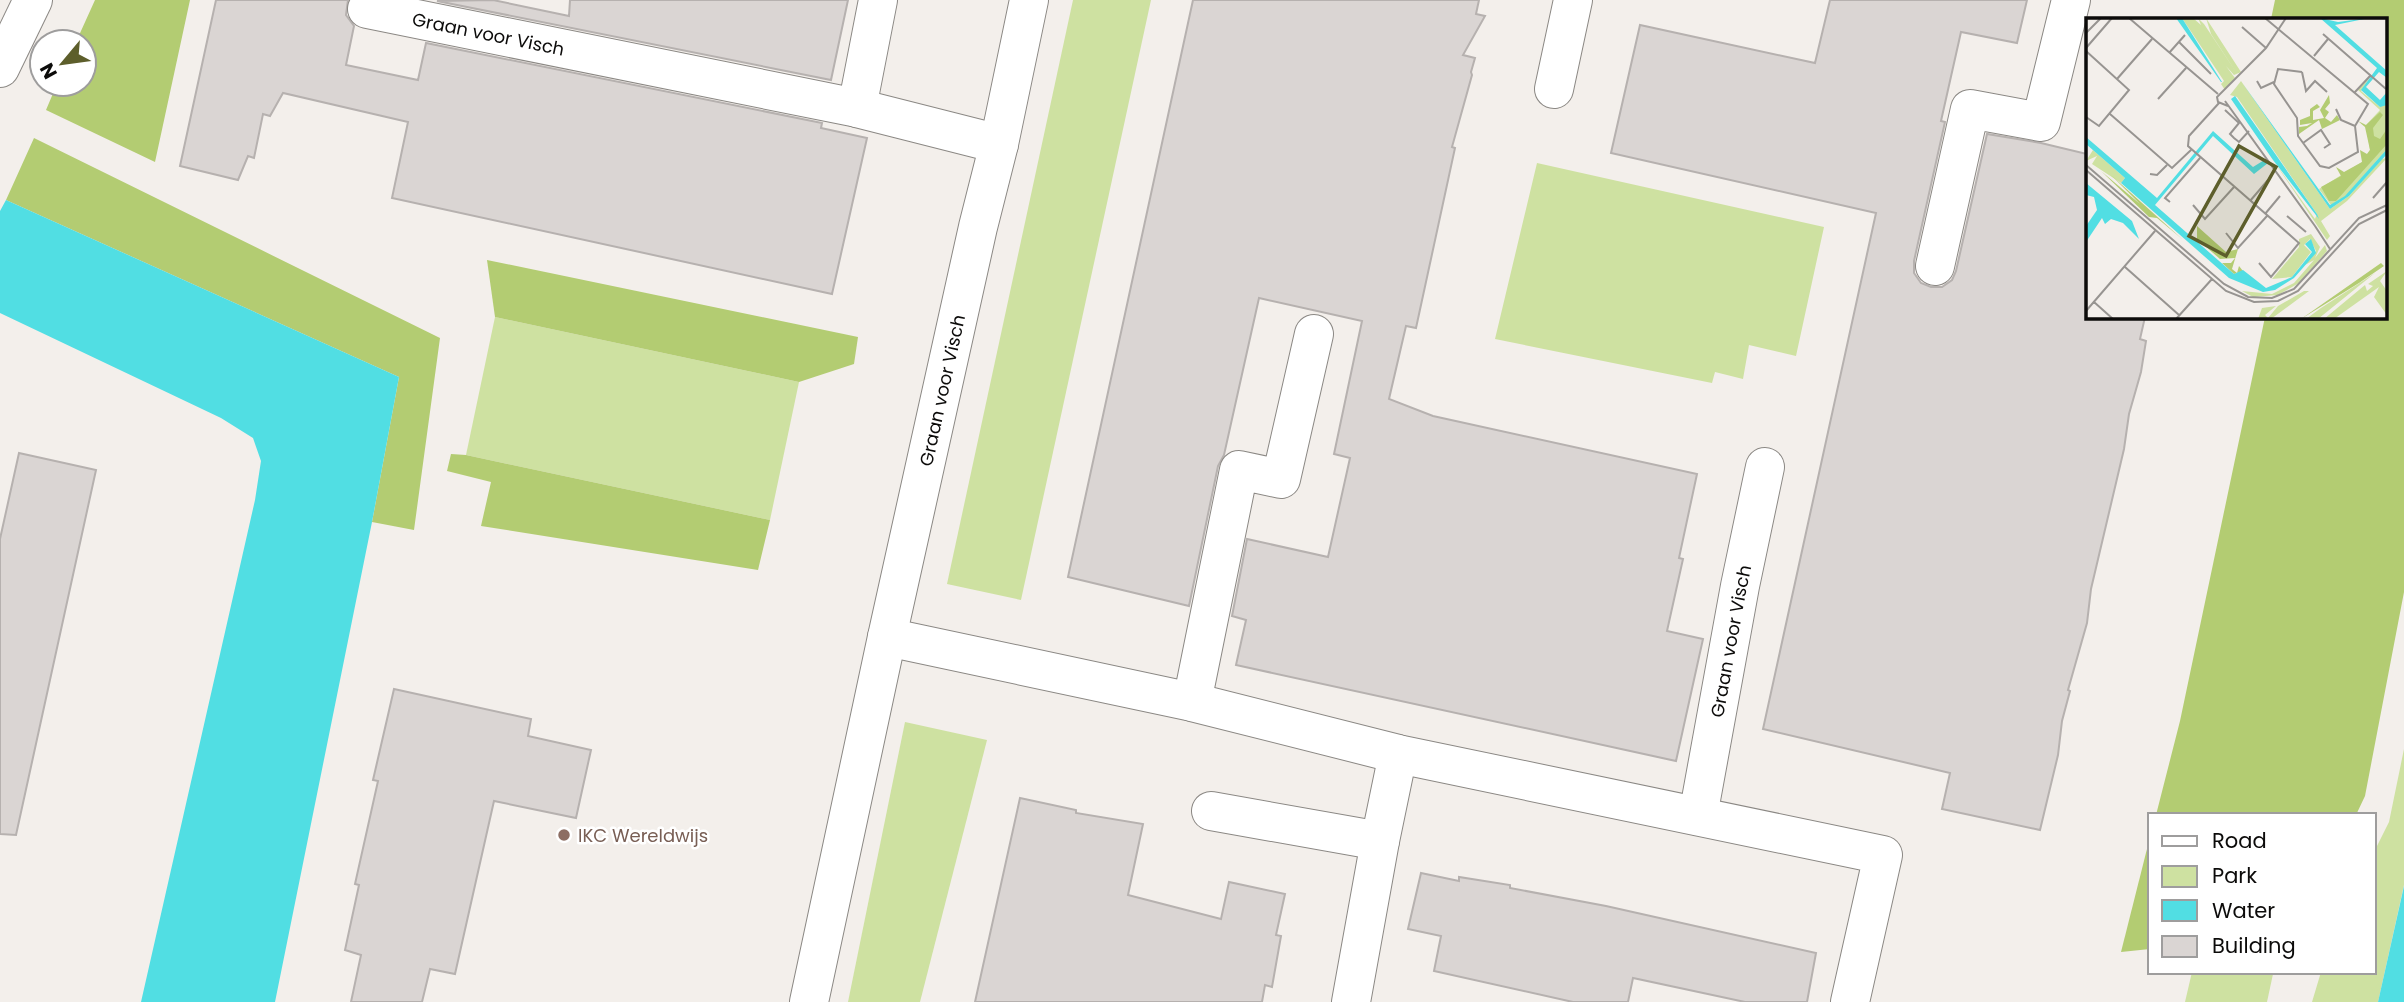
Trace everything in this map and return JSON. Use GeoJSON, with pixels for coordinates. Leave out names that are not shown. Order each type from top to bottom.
{"type":"FeatureCollection","features":[{"type":"Feature","properties":{"kind":"street"},"geometry":{"type":"LineString","coordinates":[[0,68],[33,0]]}},
{"type":"Feature","properties":{"kind":"street"},"geometry":{"type":"LineString","coordinates":[[857,108],[878,0]]}},
{"type":"Feature","properties":{"kind":"street","name":"Graan voor Visch"},"geometry":{"type":"LineString","coordinates":[[809,1002],[887,637],[999,144],[1028,0]]}},
{"type":"Feature","properties":{"kind":"street"},"geometry":{"type":"LineString","coordinates":[[1554,89],[1573,0]]}},
{"type":"Feature","properties":{"kind":"street"},"geometry":{"type":"LineString","coordinates":[[1934,266],[1970,109],[2041,122],[2071,0]]}},
{"type":"Feature","properties":{"kind":"street","name":"Graan voor Visch"},"geometry":{"type":"LineString","coordinates":[[367,9],[857,108],[999,144]]}},
{"type":"Feature","properties":{"kind":"street"},"geometry":{"type":"LineString","coordinates":[[1192,702],[1239,470],[1282,479],[1314,334]]}},
{"type":"Feature","properties":{"kind":"street","name":"Graan voor Visch"},"geometry":{"type":"LineString","coordinates":[[1698,816],[1740,586],[1765,467]]}},
{"type":"Feature","properties":{"kind":"street"},"geometry":{"type":"LineString","coordinates":[[887,637],[1192,702],[1398,754],[1883,855],[1850,1002]]}},
{"type":"Feature","properties":{"kind":"street"},"geometry":{"type":"LineString","coordinates":[[1351,1002],[1398,754]]}},
{"type":"Feature","properties":{"kind":"street"},"geometry":{"type":"LineString","coordinates":[[1211,811],[1380,841]]}},
{"type":"Feature","properties":{"kind":"green space"},"geometry":{"type":"Polygon","coordinates":[[[95,0],[190,0],[155,162],[46,110],[51,98],[98,98],[98,28],[82,28],[95,0]]]}},
{"type":"Feature","properties":{"kind":"green space"},"geometry":{"type":"Polygon","coordinates":[[[1073,0],[1151,0],[1021,600],[947,584],[1073,0]]]}},
{"type":"Feature","properties":{"kind":"green space"},"geometry":{"type":"Polygon","coordinates":[[[2275,0],[2404,0],[2404,592],[2365,796],[2357,813],[2157,813],[2180,721],[2265,318],[2386,318],[2386,18],[2271,18],[2275,0]]]}},
{"type":"Feature","properties":{"kind":"green space"},"geometry":{"type":"Polygon","coordinates":[[[34,138],[440,338],[414,530],[372,522],[399,377],[6,200],[34,138]]]}},
{"type":"Feature","properties":{"kind":"green space"},"geometry":{"type":"Polygon","coordinates":[[[1537,163],[1824,227],[1796,356],[1749,345],[1743,379],[1715,372],[1712,383],[1495,339],[1537,163]]]}},
{"type":"Feature","properties":{"kind":"green space"},"geometry":{"type":"Polygon","coordinates":[[[487,260],[858,337],[854,364],[799,382],[495,317],[487,260]]]}},
{"type":"Feature","properties":{"kind":"green space"},"geometry":{"type":"Polygon","coordinates":[[[495,317],[799,382],[770,520],[466,455],[495,317]]]}},
{"type":"Feature","properties":{"kind":"green space"},"geometry":{"type":"Polygon","coordinates":[[[451,454],[770,520],[758,570],[481,526],[491,482],[447,471],[451,454]]]}},
{"type":"Feature","properties":{"kind":"green space"},"geometry":{"type":"Polygon","coordinates":[[[905,722],[987,740],[920,1002],[848,1002],[905,722]]]}},
{"type":"Feature","properties":{"kind":"green space"},"geometry":{"type":"Polygon","coordinates":[[[2404,749],[2404,885],[2378,1002],[2312,1002],[2320,974],[2376,974],[2376,848],[2389,822],[2404,749]]]}},
{"type":"Feature","properties":{"kind":"green space"},"geometry":{"type":"Polygon","coordinates":[[[2148,845],[2148,949],[2121,952],[2148,845]]]}},
{"type":"Feature","properties":{"kind":"green space"},"geometry":{"type":"Polygon","coordinates":[[[2192,974],[2273,974],[2267,1002],[2185,1002],[2192,974]]]}},
{"type":"Feature","properties":{"kind":"water"},"geometry":{"type":"Polygon","coordinates":[[[6,200],[399,377],[275,1002],[141,1002],[255,500],[261,461],[253,438],[221,418],[0,313],[0,211],[6,200]]]}},
{"type":"Feature","properties":{"kind":"water"},"geometry":{"type":"Polygon","coordinates":[[[2404,886],[2404,1002],[2378,1002],[2404,886]]]}},
{"type":"Feature","properties":{"kind":"building"},"geometry":{"type":"Polygon","coordinates":[[[216,0],[348,0],[346,15],[354,26],[346,65],[418,80],[426,43],[822,123],[821,128],[867,138],[832,294],[392,198],[408,122],[283,93],[270,116],[263,114],[254,158],[248,156],[238,180],[180,166],[216,0]]]}},
{"type":"Feature","properties":{"kind":"building"},"geometry":{"type":"Polygon","coordinates":[[[493,0],[569,16],[570,0],[848,0],[831,80],[437,1],[493,0]]]}},
{"type":"Feature","properties":{"kind":"building"},"geometry":{"type":"Polygon","coordinates":[[[1193,0],[1479,0],[1476,14],[1485,16],[1463,55],[1475,58],[1452,147],[1455,148],[1416,328],[1406,326],[1389,399],[1433,416],[1697,474],[1679,558],[1683,559],[1667,631],[1703,639],[1676,761],[1236,665],[1246,620],[1232,616],[1247,539],[1328,557],[1350,458],[1334,454],[1362,321],[1259,298],[1224,455],[1218,466],[1189,606],[1068,577],[1193,0]]]}},
{"type":"Feature","properties":{"kind":"building"},"geometry":{"type":"Polygon","coordinates":[[[1830,0],[2027,0],[2017,43],[1961,32],[1941,121],[1945,122],[1914,261],[1914,273],[1921,283],[1931,287],[1942,287],[1952,280],[1987,134],[2041,143],[2086,154],[2086,318],[2145,318],[2140,339],[2146,341],[2141,372],[2129,414],[2124,449],[2091,589],[2087,623],[2068,690],[2070,691],[2062,721],[2058,755],[2040,830],[1942,809],[1950,773],[1763,729],[1876,213],[1611,153],[1640,25],[1815,63],[1830,0]]]}},
{"type":"Feature","properties":{"kind":"building"},"geometry":{"type":"Polygon","coordinates":[[[19,453],[96,470],[16,835],[0,834],[0,539],[19,453]]]}},
{"type":"Feature","properties":{"kind":"building"},"geometry":{"type":"Polygon","coordinates":[[[394,689],[531,719],[528,736],[591,750],[576,818],[494,801],[455,974],[430,969],[422,1002],[351,1002],[361,955],[345,950],[359,885],[355,884],[378,781],[373,780],[394,689]]]}},
{"type":"Feature","properties":{"kind":"building"},"geometry":{"type":"Polygon","coordinates":[[[1020,798],[1076,810],[1076,813],[1143,824],[1128,895],[1221,919],[1229,882],[1285,894],[1276,935],[1281,936],[1272,987],[1265,985],[1262,1002],[975,1002],[1020,798]]]}},
{"type":"Feature","properties":{"kind":"building"},"geometry":{"type":"Polygon","coordinates":[[[1421,873],[1459,881],[1459,877],[1510,885],[1510,888],[1606,906],[1816,953],[1807,1002],[1745,1002],[1633,978],[1628,1002],[1573,1002],[1434,971],[1441,936],[1408,929],[1421,873]]]}},
{"type":"Feature","properties":{"kind":"place","name":"IKC Wereldwijs"},"geometry":{"type":"Point","coordinates":[564,835]}}]}
